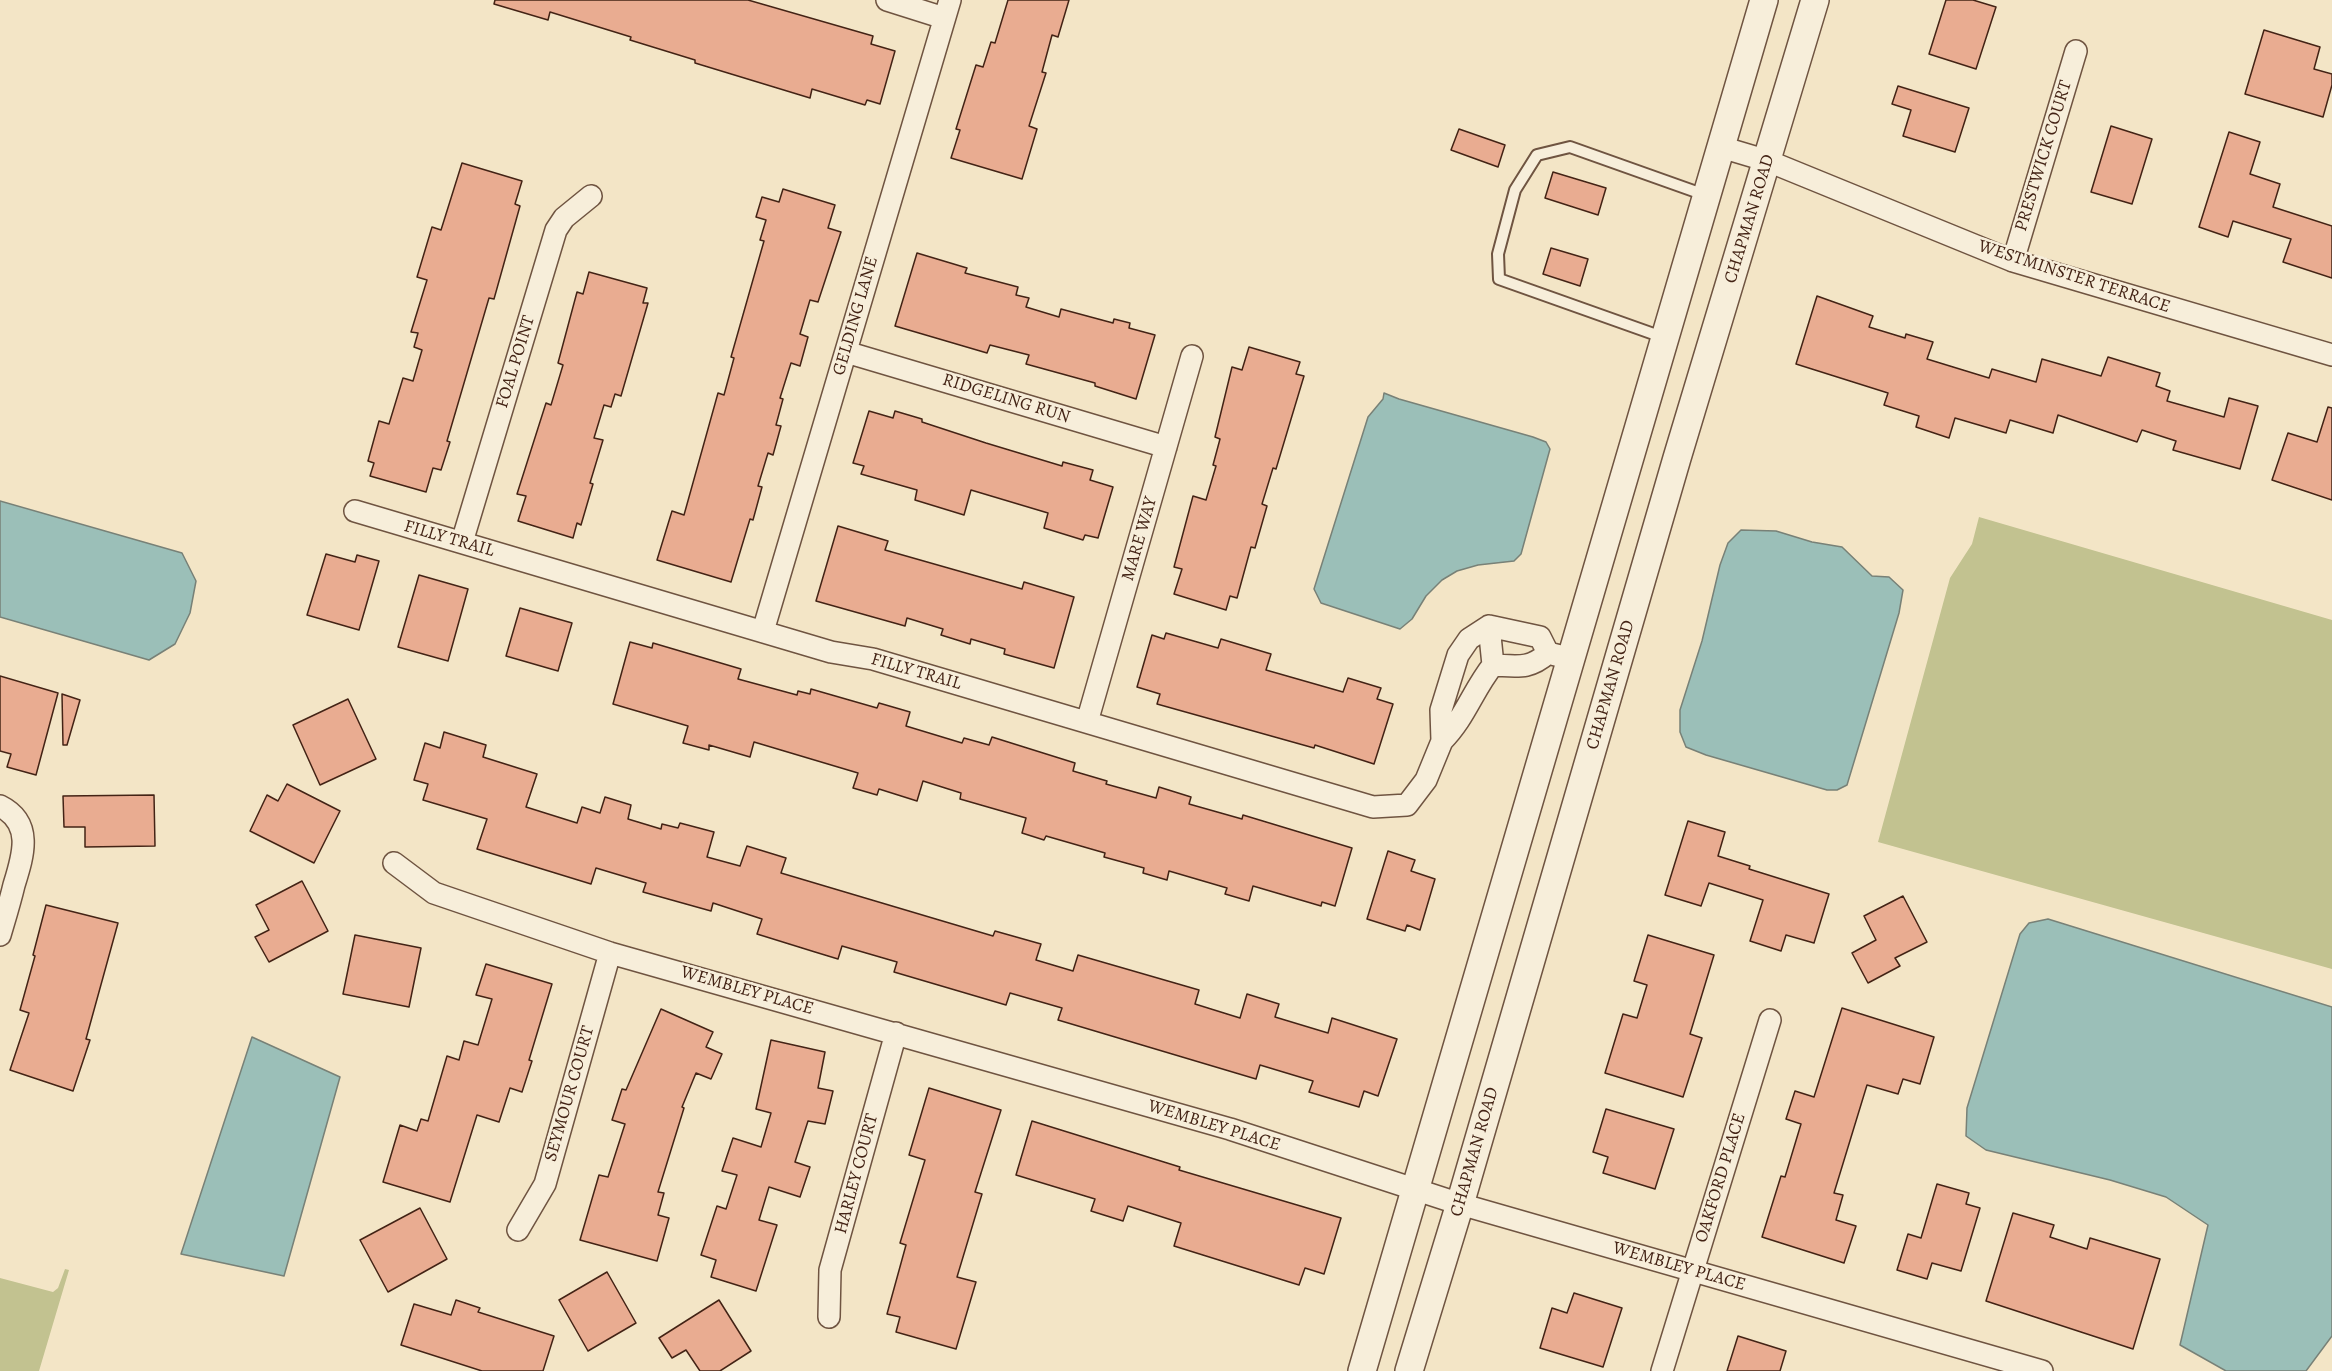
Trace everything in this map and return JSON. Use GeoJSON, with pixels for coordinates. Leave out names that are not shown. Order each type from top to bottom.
{"type":"FeatureCollection","features":[{"type":"Feature","properties":{"kind":"street"},"geometry":{"type":"LineString","coordinates":[[887,0],[947,9]]}},
{"type":"Feature","properties":{"kind":"street"},"geometry":{"type":"LineString","coordinates":[[1362,1371],[1416,1190],[1560,656],[1665,339],[1764,0]]}},
{"type":"Feature","properties":{"kind":"street","name":"CHAPMAN ROAD"},"geometry":{"type":"LineString","coordinates":[[1409,1371],[1460,1204],[1677,458],[1815,0]]}},
{"type":"Feature","properties":{"kind":"street","name":"GELDING LANE"},"geometry":{"type":"LineString","coordinates":[[763,631],[947,9]]}},
{"type":"Feature","properties":{"kind":"street","name":"PRESTWICK COURT"},"geometry":{"type":"LineString","coordinates":[[2013,261],[2076,51]]}},
{"type":"Feature","properties":{"kind":"street","name":"WESTMINSTER TERRACE"},"geometry":{"type":"LineString","coordinates":[[1721,147],[1768,161],[2013,261],[2332,355]]}},
{"type":"Feature","properties":{"kind":"street","name":"FOAL POINT"},"geometry":{"type":"LineString","coordinates":[[462,542],[556,230],[564,218],[591,196]]}},
{"type":"Feature","properties":{"kind":"street","name":"RIDGELING RUN"},"geometry":{"type":"LineString","coordinates":[[846,352],[1166,447]]}},
{"type":"Feature","properties":{"kind":"street","name":"MARE WAY"},"geometry":{"type":"LineString","coordinates":[[1087,722],[1192,356]]}},
{"type":"Feature","properties":{"kind":"street","name":"FILLY TRAIL"},"geometry":{"type":"LineString","coordinates":[[355,511],[831,652],[873,659],[1373,807],[1407,805],[1426,780],[1442,741]]}},
{"type":"Feature","properties":{"kind":"street"},"geometry":{"type":"LineString","coordinates":[[1442,741],[1441,710],[1458,655],[1469,639],[1489,626],[1540,637],[1560,656]]}},
{"type":"Feature","properties":{"kind":"street"},"geometry":{"type":"LineString","coordinates":[[1442,741],[1457,726],[1480,682],[1493,665],[1489,626]]}},
{"type":"Feature","properties":{"kind":"street"},"geometry":{"type":"LineString","coordinates":[[1493,665],[1536,664],[1560,656]]}},
{"type":"Feature","properties":{"kind":"street"},"geometry":{"type":"LineString","coordinates":[[0,806],[9,811],[22,828],[24,851],[0,935]]}},
{"type":"Feature","properties":{"kind":"street","name":"WEMBLEY PLACE"},"geometry":{"type":"LineString","coordinates":[[394,863],[434,893],[610,953],[1230,1129],[1460,1204],[2042,1371]]}},
{"type":"Feature","properties":{"kind":"street","name":"SEYMOUR COURT"},"geometry":{"type":"LineString","coordinates":[[518,1230],[545,1184],[610,953]]}},
{"type":"Feature","properties":{"kind":"street","name":"OAKFORD PLACE"},"geometry":{"type":"LineString","coordinates":[[1662,1371],[1770,1020]]}},
{"type":"Feature","properties":{"kind":"street","name":"HARLEY COURT"},"geometry":{"type":"LineString","coordinates":[[829,1317],[830,1270],[896,1033]]}},
{"type":"Feature","properties":{"kind":"lane"},"geometry":{"type":"LineString","coordinates":[[1665,339],[1499,279],[1498,254],[1515,190],[1537,155],[1570,147],[1707,195]]}},
{"type":"Feature","properties":{"kind":"green space"},"geometry":{"type":"Polygon","coordinates":[[[1979,517],[2332,620],[2332,969],[1878,842],[1950,578],[1972,544],[1979,517]]]}},
{"type":"Feature","properties":{"kind":"green space"},"geometry":{"type":"Polygon","coordinates":[[[65,1269],[69,1270],[39,1371],[0,1371],[0,1278],[53,1292],[58,1288],[65,1269]]]}},
{"type":"Feature","properties":{"kind":"water"},"geometry":{"type":"Polygon","coordinates":[[[1384,393],[1533,437],[1546,442],[1550,449],[1521,554],[1514,561],[1478,565],[1457,571],[1442,580],[1426,596],[1412,619],[1400,629],[1321,603],[1314,589],[1368,417],[1383,399],[1384,393]]]}},
{"type":"Feature","properties":{"kind":"water"},"geometry":{"type":"Polygon","coordinates":[[[0,501],[182,553],[196,581],[190,613],[175,644],[149,660],[0,617],[0,501]]]}},
{"type":"Feature","properties":{"kind":"water"},"geometry":{"type":"Polygon","coordinates":[[[1741,530],[1776,531],[1812,542],[1842,547],[1872,576],[1889,577],[1903,590],[1899,613],[1847,785],[1837,790],[1827,790],[1706,755],[1686,747],[1680,732],[1680,710],[1702,641],[1720,565],[1728,543],[1741,530]]]}},
{"type":"Feature","properties":{"kind":"water"},"geometry":{"type":"Polygon","coordinates":[[[2048,919],[2332,1007],[2332,1336],[2306,1371],[2226,1371],[2180,1345],[2208,1225],[2166,1197],[2110,1180],[1986,1150],[1966,1136],[1967,1108],[2020,934],[2029,923],[2048,919]]]}},
{"type":"Feature","properties":{"kind":"water"},"geometry":{"type":"Polygon","coordinates":[[[252,1037],[340,1077],[284,1276],[181,1254],[252,1037]]]}},
{"type":"Feature","properties":{"kind":"building"},"geometry":{"type":"Polygon","coordinates":[[[495,0],[748,0],[873,36],[871,44],[895,51],[880,104],[867,100],[865,105],[812,89],[810,98],[695,63],[695,60],[630,40],[631,37],[550,12],[548,20],[494,4],[495,0]]]}},
{"type":"Feature","properties":{"kind":"building"},"geometry":{"type":"Polygon","coordinates":[[[1008,0],[1069,0],[1058,37],[1052,35],[1042,72],[1046,73],[1029,126],[1037,129],[1022,179],[951,158],[960,130],[956,129],[976,65],[983,67],[991,42],[995,43],[1008,0]]]}},
{"type":"Feature","properties":{"kind":"building"},"geometry":{"type":"Polygon","coordinates":[[[1946,0],[1973,0],[1996,7],[1976,69],[1929,54],[1946,0]]]}},
{"type":"Feature","properties":{"kind":"building"},"geometry":{"type":"Polygon","coordinates":[[[2264,30],[2320,47],[2314,69],[2332,74],[2332,85],[2323,117],[2245,94],[2264,30]]]}},
{"type":"Feature","properties":{"kind":"building"},"geometry":{"type":"Polygon","coordinates":[[[1898,86],[1969,108],[1955,152],[1903,136],[1911,110],[1892,104],[1898,86]]]}},
{"type":"Feature","properties":{"kind":"building"},"geometry":{"type":"Polygon","coordinates":[[[2111,126],[2152,139],[2132,204],[2091,192],[2111,126]]]}},
{"type":"Feature","properties":{"kind":"building"},"geometry":{"type":"Polygon","coordinates":[[[1459,129],[1505,145],[1498,167],[1451,150],[1459,129]]]}},
{"type":"Feature","properties":{"kind":"building"},"geometry":{"type":"Polygon","coordinates":[[[2229,132],[2260,142],[2250,174],[2280,184],[2273,207],[2332,226],[2332,278],[2283,262],[2291,239],[2233,221],[2228,237],[2199,227],[2229,132]]]}},
{"type":"Feature","properties":{"kind":"building"},"geometry":{"type":"Polygon","coordinates":[[[462,163],[522,181],[515,204],[520,206],[494,299],[489,298],[447,441],[450,442],[441,470],[433,468],[426,492],[370,476],[374,463],[368,461],[379,421],[389,424],[403,378],[413,381],[422,350],[414,347],[418,333],[411,332],[427,280],[417,277],[432,227],[441,230],[462,163]]]}},
{"type":"Feature","properties":{"kind":"building"},"geometry":{"type":"Polygon","coordinates":[[[1553,172],[1606,188],[1598,215],[1545,198],[1553,172]]]}},
{"type":"Feature","properties":{"kind":"building"},"geometry":{"type":"Polygon","coordinates":[[[783,189],[835,205],[828,228],[841,232],[818,302],[810,300],[800,334],[808,337],[800,366],[791,363],[780,398],[783,399],[776,425],[781,426],[773,455],[768,453],[758,486],[762,487],[753,520],[750,519],[731,582],[657,560],[672,511],[684,515],[718,393],[724,395],[734,358],[731,357],[764,241],[760,240],[766,220],[756,217],[762,197],[779,202],[783,189]]]}},
{"type":"Feature","properties":{"kind":"building"},"geometry":{"type":"Polygon","coordinates":[[[1551,248],[1588,259],[1580,286],[1543,274],[1551,248]]]}},
{"type":"Feature","properties":{"kind":"building"},"geometry":{"type":"Polygon","coordinates":[[[917,253],[967,268],[965,273],[1018,287],[1016,295],[1029,298],[1026,307],[1059,317],[1061,309],[1113,323],[1114,319],[1130,323],[1129,328],[1155,335],[1136,399],[1095,386],[1095,383],[1026,364],[1029,355],[990,345],[987,353],[895,326],[917,253]]]}},
{"type":"Feature","properties":{"kind":"building"},"geometry":{"type":"Polygon","coordinates":[[[589,272],[647,288],[643,303],[648,303],[621,396],[615,394],[611,407],[604,405],[594,438],[603,440],[590,483],[593,484],[581,525],[577,523],[573,538],[518,521],[526,496],[517,494],[546,403],[551,405],[563,365],[558,363],[577,292],[583,294],[589,272]]]}},
{"type":"Feature","properties":{"kind":"building"},"geometry":{"type":"Polygon","coordinates":[[[1817,296],[1873,316],[1869,327],[1905,338],[1906,334],[1933,342],[1927,359],[1989,378],[1992,369],[2036,382],[2042,359],[2101,376],[2108,357],[2160,373],[2156,386],[2170,391],[2167,401],[2224,417],[2229,398],[2258,406],[2240,469],[2173,450],[2176,441],[2142,430],[2137,442],[2058,415],[2053,433],[2010,420],[2006,433],[1955,418],[1949,438],[1916,427],[1919,416],[1884,405],[1888,393],[1796,364],[1817,296]]]}},
{"type":"Feature","properties":{"kind":"building"},"geometry":{"type":"Polygon","coordinates":[[[1249,347],[1300,362],[1296,374],[1304,376],[1276,469],[1273,468],[1262,504],[1267,506],[1255,548],[1251,547],[1237,598],[1230,596],[1226,610],[1174,594],[1182,569],[1174,567],[1193,496],[1206,500],[1216,466],[1213,465],[1220,439],[1215,437],[1232,367],[1242,370],[1249,347]]]}},
{"type":"Feature","properties":{"kind":"building"},"geometry":{"type":"Polygon","coordinates":[[[2328,407],[2332,408],[2332,500],[2272,480],[2288,433],[2317,442],[2328,407]]]}},
{"type":"Feature","properties":{"kind":"building"},"geometry":{"type":"Polygon","coordinates":[[[869,411],[893,418],[895,411],[922,419],[922,422],[1062,466],[1063,462],[1093,470],[1090,480],[1113,487],[1098,538],[1085,535],[1083,540],[1044,528],[1048,513],[971,490],[964,515],[915,500],[917,490],[861,474],[864,466],[853,463],[869,411]]]}},
{"type":"Feature","properties":{"kind":"building"},"geometry":{"type":"Polygon","coordinates":[[[838,526],[888,541],[885,550],[1022,589],[1024,582],[1074,597],[1054,668],[1004,654],[1005,649],[971,639],[970,644],[941,635],[943,629],[907,618],[905,626],[816,601],[838,526]]]}},
{"type":"Feature","properties":{"kind":"building"},"geometry":{"type":"Polygon","coordinates":[[[326,554],[355,562],[357,555],[379,561],[359,630],[307,615],[326,554]]]}},
{"type":"Feature","properties":{"kind":"building"},"geometry":{"type":"Polygon","coordinates":[[[419,575],[468,589],[448,661],[398,647],[419,575]]]}},
{"type":"Feature","properties":{"kind":"building"},"geometry":{"type":"Polygon","coordinates":[[[520,608],[572,623],[558,671],[506,656],[520,608]]]}},
{"type":"Feature","properties":{"kind":"building"},"geometry":{"type":"Polygon","coordinates":[[[1166,633],[1218,648],[1221,639],[1271,654],[1266,670],[1343,692],[1348,678],[1381,688],[1377,699],[1393,704],[1374,764],[1315,745],[1314,748],[1157,704],[1160,694],[1137,687],[1152,635],[1164,639],[1166,633]]]}},
{"type":"Feature","properties":{"kind":"building"},"geometry":{"type":"Polygon","coordinates":[[[630,642],[652,648],[653,643],[741,669],[738,679],[797,695],[798,691],[810,694],[811,689],[877,708],[879,703],[910,712],[906,726],[962,743],[964,738],[989,745],[992,737],[1075,763],[1073,771],[1107,781],[1106,784],[1156,798],[1159,787],[1191,797],[1189,804],[1242,819],[1243,815],[1352,848],[1335,906],[1322,902],[1321,906],[1253,886],[1249,901],[1225,894],[1227,888],[1169,871],[1167,880],[1143,873],[1144,868],[1104,857],[1105,853],[1046,836],[1044,840],[1022,833],[1026,818],[960,799],[961,793],[923,781],[917,801],[879,789],[877,795],[853,788],[858,773],[754,742],[750,757],[709,745],[709,750],[683,743],[688,726],[613,704],[630,642]]]}},
{"type":"Feature","properties":{"kind":"building"},"geometry":{"type":"Polygon","coordinates":[[[0,676],[58,693],[36,775],[7,767],[11,754],[0,751],[0,676]]]}},
{"type":"Feature","properties":{"kind":"building"},"geometry":{"type":"Polygon","coordinates":[[[62,694],[80,700],[67,745],[63,745],[62,694]]]}},
{"type":"Feature","properties":{"kind":"building"},"geometry":{"type":"Polygon","coordinates":[[[348,699],[376,759],[320,785],[293,725],[348,699]]]}},
{"type":"Feature","properties":{"kind":"building"},"geometry":{"type":"Polygon","coordinates":[[[444,732],[486,745],[483,757],[537,774],[526,807],[577,823],[582,807],[600,813],[605,797],[631,805],[628,819],[661,829],[662,824],[678,828],[680,823],[714,832],[707,857],[740,866],[747,846],[786,858],[781,873],[993,936],[995,931],[1041,944],[1036,960],[1073,971],[1078,955],[1199,990],[1195,1004],[1240,1018],[1247,994],[1279,1004],[1275,1017],[1328,1033],[1332,1018],[1397,1039],[1378,1096],[1364,1091],[1359,1107],[1309,1092],[1313,1081],[1260,1065],[1256,1079],[1058,1020],[1062,1008],[1010,993],[1006,1005],[894,972],[897,962],[842,946],[838,959],[757,934],[762,919],[713,903],[711,911],[643,892],[646,883],[596,868],[591,884],[477,849],[487,819],[423,800],[428,784],[414,780],[425,743],[440,748],[444,732]]]}},
{"type":"Feature","properties":{"kind":"building"},"geometry":{"type":"Polygon","coordinates":[[[287,784],[340,811],[314,863],[250,831],[267,795],[278,801],[287,784]]]}},
{"type":"Feature","properties":{"kind":"building"},"geometry":{"type":"Polygon","coordinates":[[[154,795],[155,846],[85,847],[85,827],[64,827],[63,796],[154,795]]]}},
{"type":"Feature","properties":{"kind":"building"},"geometry":{"type":"Polygon","coordinates":[[[1688,821],[1725,832],[1718,856],[1750,866],[1749,869],[1829,894],[1814,943],[1786,935],[1781,951],[1750,941],[1763,900],[1709,883],[1701,906],[1665,895],[1688,821]]]}},
{"type":"Feature","properties":{"kind":"building"},"geometry":{"type":"Polygon","coordinates":[[[1388,851],[1415,860],[1411,871],[1435,879],[1420,930],[1407,925],[1405,931],[1367,919],[1388,851]]]}},
{"type":"Feature","properties":{"kind":"building"},"geometry":{"type":"Polygon","coordinates":[[[302,881],[328,931],[269,962],[255,937],[269,930],[256,905],[302,881]]]}},
{"type":"Feature","properties":{"kind":"building"},"geometry":{"type":"Polygon","coordinates":[[[1903,896],[1927,942],[1895,958],[1900,966],[1868,983],[1852,953],[1876,940],[1864,916],[1903,896]]]}},
{"type":"Feature","properties":{"kind":"building"},"geometry":{"type":"Polygon","coordinates":[[[46,905],[118,923],[86,1039],[90,1040],[73,1091],[10,1070],[29,1013],[20,1010],[46,905]]]}},
{"type":"Feature","properties":{"kind":"building"},"geometry":{"type":"Polygon","coordinates":[[[355,935],[421,948],[409,1007],[343,994],[355,935]]]}},
{"type":"Feature","properties":{"kind":"building"},"geometry":{"type":"Polygon","coordinates":[[[1648,935],[1714,955],[1690,1034],[1702,1038],[1683,1097],[1605,1073],[1623,1014],[1637,1018],[1647,985],[1634,981],[1648,935]]]}},
{"type":"Feature","properties":{"kind":"building"},"geometry":{"type":"Polygon","coordinates":[[[486,964],[552,984],[529,1060],[532,1061],[522,1092],[510,1088],[499,1122],[477,1115],[450,1202],[383,1182],[400,1125],[417,1131],[421,1119],[428,1121],[447,1056],[459,1060],[464,1041],[478,1045],[492,999],[476,995],[486,964]]]}},
{"type":"Feature","properties":{"kind":"building"},"geometry":{"type":"Polygon","coordinates":[[[1842,1008],[1934,1037],[1920,1084],[1903,1079],[1898,1094],[1867,1085],[1834,1193],[1843,1195],[1836,1220],[1856,1226],[1844,1263],[1762,1237],[1781,1176],[1785,1177],[1801,1124],[1786,1119],[1795,1091],[1814,1097],[1842,1008]]]}},
{"type":"Feature","properties":{"kind":"building"},"geometry":{"type":"Polygon","coordinates":[[[661,1009],[713,1032],[706,1047],[722,1054],[711,1079],[696,1073],[682,1107],[684,1108],[658,1192],[664,1193],[658,1215],[669,1218],[657,1261],[580,1240],[599,1175],[608,1177],[625,1124],[612,1120],[622,1089],[626,1090],[661,1009]]]}},
{"type":"Feature","properties":{"kind":"building"},"geometry":{"type":"Polygon","coordinates":[[[771,1040],[825,1052],[818,1088],[833,1091],[825,1124],[808,1121],[795,1162],[810,1167],[800,1197],[769,1187],[759,1220],[777,1225],[756,1291],[711,1277],[716,1260],[701,1255],[717,1206],[726,1209],[737,1175],[722,1171],[733,1138],[761,1147],[771,1113],[756,1109],[771,1040]]]}},
{"type":"Feature","properties":{"kind":"building"},"geometry":{"type":"Polygon","coordinates":[[[929,1088],[1001,1110],[975,1192],[982,1194],[957,1277],[976,1282],[956,1349],[896,1332],[900,1317],[887,1314],[906,1245],[900,1243],[925,1160],[909,1155],[929,1088]]]}},
{"type":"Feature","properties":{"kind":"building"},"geometry":{"type":"Polygon","coordinates":[[[1606,1109],[1674,1129],[1655,1189],[1603,1173],[1608,1157],[1593,1152],[1606,1109]]]}},
{"type":"Feature","properties":{"kind":"building"},"geometry":{"type":"Polygon","coordinates":[[[1032,1121],[1180,1167],[1179,1170],[1341,1218],[1324,1274],[1305,1268],[1299,1285],[1174,1246],[1181,1223],[1128,1206],[1123,1221],[1091,1211],[1095,1199],[1016,1175],[1032,1121]]]}},
{"type":"Feature","properties":{"kind":"building"},"geometry":{"type":"Polygon","coordinates":[[[1937,1184],[1969,1193],[1966,1204],[1980,1208],[1961,1271],[1932,1263],[1927,1279],[1897,1270],[1908,1234],[1921,1238],[1937,1184]]]}},
{"type":"Feature","properties":{"kind":"building"},"geometry":{"type":"Polygon","coordinates":[[[420,1208],[447,1259],[388,1292],[360,1240],[420,1208]]]}},
{"type":"Feature","properties":{"kind":"building"},"geometry":{"type":"Polygon","coordinates":[[[2013,1213],[2054,1225],[2050,1237],[2087,1249],[2090,1238],[2160,1259],[2133,1349],[1986,1301],[2013,1213]]]}},
{"type":"Feature","properties":{"kind":"building"},"geometry":{"type":"Polygon","coordinates":[[[607,1272],[636,1323],[588,1351],[559,1300],[607,1272]]]}},
{"type":"Feature","properties":{"kind":"building"},"geometry":{"type":"Polygon","coordinates":[[[1574,1293],[1622,1308],[1603,1367],[1540,1348],[1552,1308],[1567,1313],[1574,1293]]]}},
{"type":"Feature","properties":{"kind":"building"},"geometry":{"type":"Polygon","coordinates":[[[456,1300],[480,1308],[478,1312],[554,1336],[543,1371],[482,1371],[401,1345],[414,1304],[451,1315],[456,1300]]]}},
{"type":"Feature","properties":{"kind":"building"},"geometry":{"type":"Polygon","coordinates":[[[719,1300],[751,1351],[720,1371],[700,1371],[686,1350],[672,1358],[659,1338],[719,1300]]]}},
{"type":"Feature","properties":{"kind":"building"},"geometry":{"type":"Polygon","coordinates":[[[1738,1336],[1786,1351],[1780,1371],[1727,1371],[1738,1336]]]}}]}
